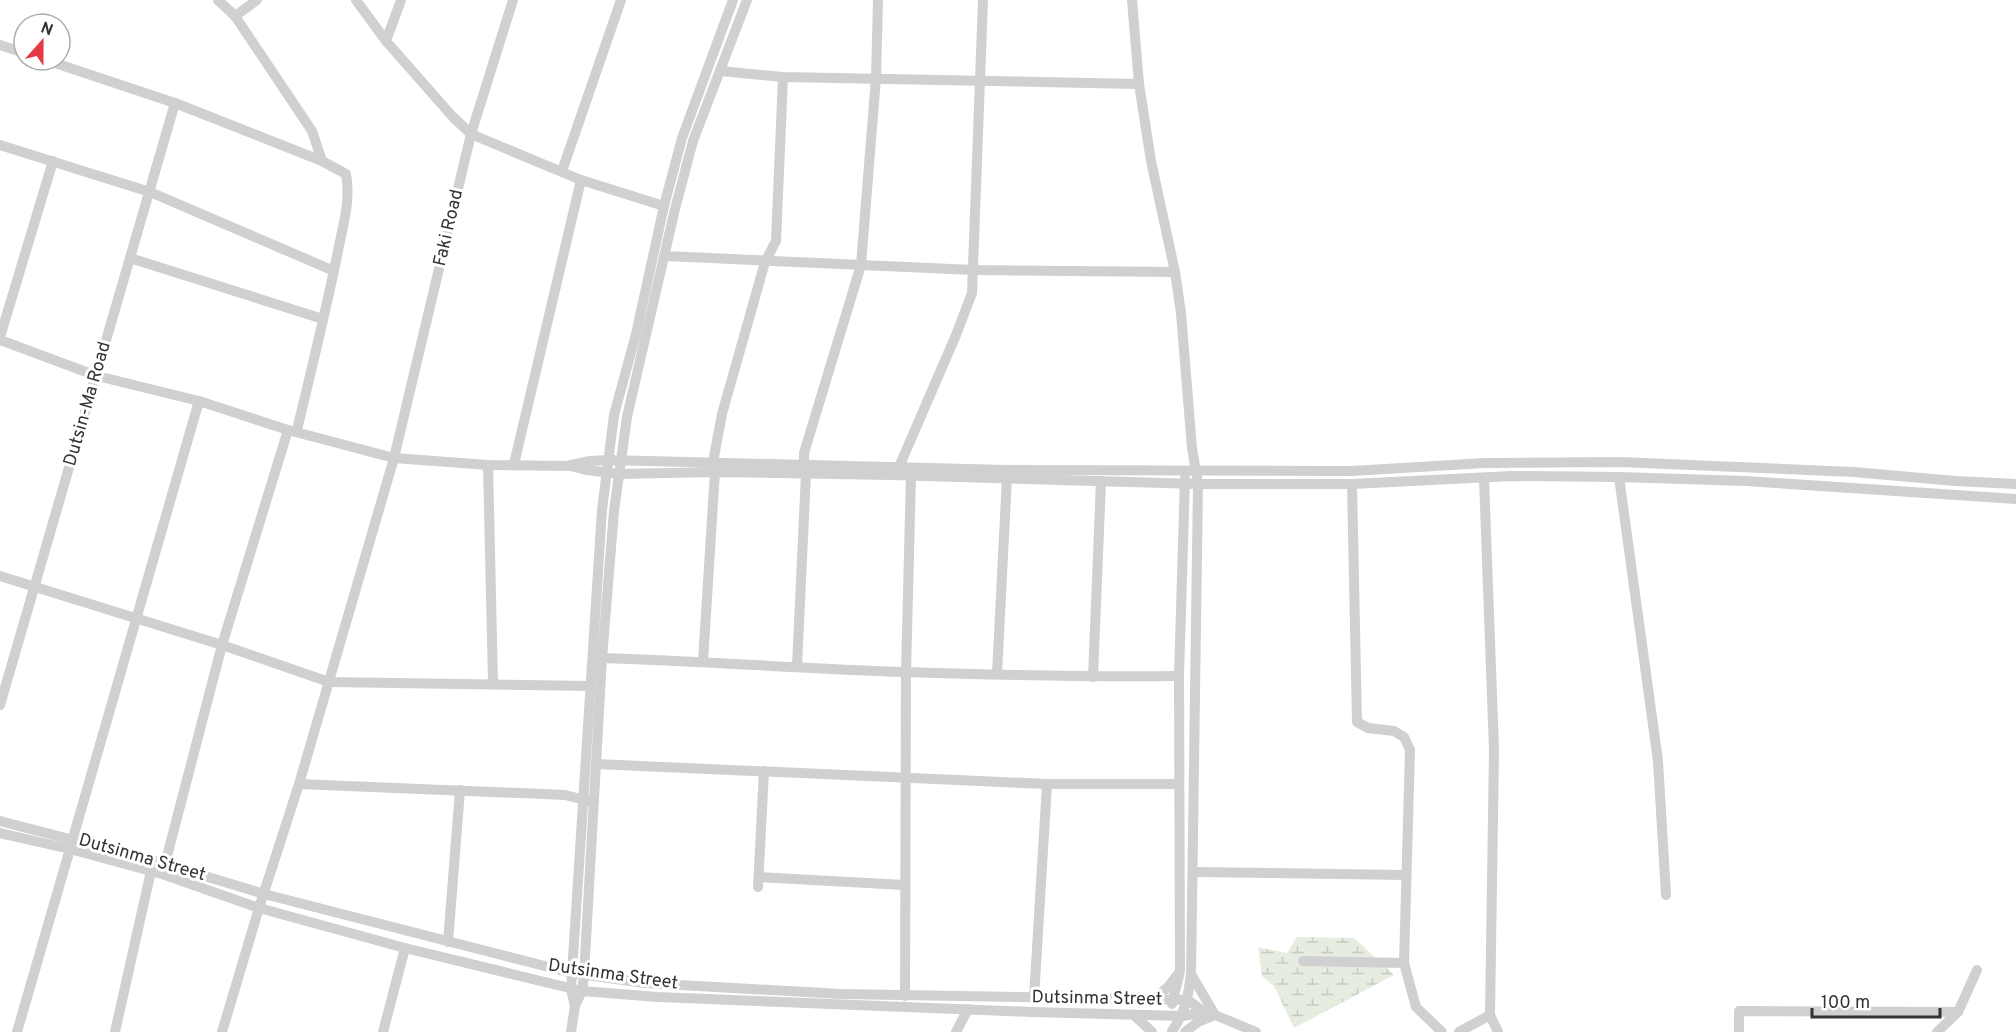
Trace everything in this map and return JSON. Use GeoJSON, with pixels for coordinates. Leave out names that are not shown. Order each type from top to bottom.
{"type":"FeatureCollection","features":[{"type":"Feature","properties":{"kind":"street"},"geometry":{"type":"LineString","coordinates":[[218,0],[235,16],[312,131],[322,161]]}},
{"type":"Feature","properties":{"kind":"street"},"geometry":{"type":"LineString","coordinates":[[235,16],[257,0]]}},
{"type":"Feature","properties":{"kind":"street"},"geometry":{"type":"LineString","coordinates":[[356,0],[386,41],[452,116],[471,134],[581,180],[664,206]]}},
{"type":"Feature","properties":{"kind":"street"},"geometry":{"type":"LineString","coordinates":[[386,41],[401,0]]}},
{"type":"Feature","properties":{"kind":"street","name":"Faki Road"},"geometry":{"type":"LineString","coordinates":[[222,1032],[299,784],[394,458],[471,134],[513,0]]}},
{"type":"Feature","properties":{"kind":"street"},"geometry":{"type":"LineString","coordinates":[[562,171],[621,0]]}},
{"type":"Feature","properties":{"kind":"street"},"geometry":{"type":"LineString","coordinates":[[576,990],[584,975],[590,686],[606,473],[614,415],[636,334],[664,206],[682,138],[733,0]]}},
{"type":"Feature","properties":{"kind":"street"},"geometry":{"type":"LineString","coordinates":[[571,1032],[576,990],[572,973],[589,801],[596,764],[602,658],[619,474],[627,417],[675,208],[693,141],[747,0]]}},
{"type":"Feature","properties":{"kind":"street"},"geometry":{"type":"LineString","coordinates":[[797,666],[804,453],[861,265],[876,78],[878,0]]}},
{"type":"Feature","properties":{"kind":"street"},"geometry":{"type":"LineString","coordinates":[[899,467],[972,293],[984,0]]}},
{"type":"Feature","properties":{"kind":"street"},"geometry":{"type":"LineString","coordinates":[[1132,0],[1139,84],[1151,161],[1174,272],[1184,340],[1192,448],[1191,470],[1184,483],[1178,784],[1180,971],[1168,1016],[1172,1032]]}},
{"type":"Feature","properties":{"kind":"street"},"geometry":{"type":"LineString","coordinates":[[72,69],[175,103],[322,161],[346,174],[348,187],[323,320],[292,430],[222,645],[165,864]]}},
{"type":"Feature","properties":{"kind":"street"},"geometry":{"type":"LineString","coordinates":[[721,71],[783,77],[1139,84]]}},
{"type":"Feature","properties":{"kind":"street"},"geometry":{"type":"LineString","coordinates":[[703,661],[714,467],[722,414],[765,261],[776,241],[783,77]]}},
{"type":"Feature","properties":{"kind":"street","name":"Dutsin-Ma Road"},"geometry":{"type":"LineString","coordinates":[[0,705],[175,103]]}},
{"type":"Feature","properties":{"kind":"street"},"geometry":{"type":"LineString","coordinates":[[0,145],[150,192],[334,271]]}},
{"type":"Feature","properties":{"kind":"street"},"geometry":{"type":"LineString","coordinates":[[53,161],[0,338],[97,376],[199,401],[394,458],[488,465],[571,465],[619,474],[714,467]]}},
{"type":"Feature","properties":{"kind":"street"},"geometry":{"type":"LineString","coordinates":[[514,464],[581,180]]}},
{"type":"Feature","properties":{"kind":"street"},"geometry":{"type":"LineString","coordinates":[[665,256],[973,270],[1174,272]]}},
{"type":"Feature","properties":{"kind":"street"},"geometry":{"type":"LineString","coordinates":[[130,258],[323,320]]}},
{"type":"Feature","properties":{"kind":"street"},"geometry":{"type":"LineString","coordinates":[[17,1032],[199,401]]}},
{"type":"Feature","properties":{"kind":"street"},"geometry":{"type":"LineString","coordinates":[[571,465],[608,460],[714,467],[1198,484],[1353,483],[1511,476],[1619,477],[1746,481],[2016,498]]}},
{"type":"Feature","properties":{"kind":"street"},"geometry":{"type":"LineString","coordinates":[[805,469],[899,467],[1019,470],[1352,471],[1485,463],[1619,462],[1854,472],[2016,484]]}},
{"type":"Feature","properties":{"kind":"street"},"geometry":{"type":"LineString","coordinates":[[488,465],[492,683]]}},
{"type":"Feature","properties":{"kind":"street"},"geometry":{"type":"LineString","coordinates":[[1172,1032],[1183,1016],[1188,1000],[1191,974],[1198,484],[1191,470]]}},
{"type":"Feature","properties":{"kind":"street"},"geometry":{"type":"LineString","coordinates":[[904,996],[906,672],[911,475]]}},
{"type":"Feature","properties":{"kind":"street"},"geometry":{"type":"LineString","coordinates":[[997,674],[1006,477]]}},
{"type":"Feature","properties":{"kind":"street"},"geometry":{"type":"LineString","coordinates":[[1619,477],[1658,761],[1666,895]]}},
{"type":"Feature","properties":{"kind":"street"},"geometry":{"type":"LineString","coordinates":[[1484,478],[1494,750],[1490,1015],[1498,1032]]}},
{"type":"Feature","properties":{"kind":"street"},"geometry":{"type":"LineString","coordinates":[[1093,677],[1101,481]]}},
{"type":"Feature","properties":{"kind":"street"},"geometry":{"type":"LineString","coordinates":[[1353,483],[1357,722],[1368,728],[1394,732],[1404,737],[1410,750],[1404,963],[1416,1007],[1442,1032]]}},
{"type":"Feature","properties":{"kind":"street"},"geometry":{"type":"LineString","coordinates":[[0,576],[222,645],[329,682],[590,686]]}},
{"type":"Feature","properties":{"kind":"street"},"geometry":{"type":"LineString","coordinates":[[602,658],[906,672],[1093,677],[1179,676]]}},
{"type":"Feature","properties":{"kind":"street"},"geometry":{"type":"LineString","coordinates":[[596,764],[1047,784],[1178,784]]}},
{"type":"Feature","properties":{"kind":"street"},"geometry":{"type":"LineString","coordinates":[[764,771],[758,882],[904,885]]}},
{"type":"Feature","properties":{"kind":"street"},"geometry":{"type":"LineString","coordinates":[[299,784],[566,795],[589,801]]}},
{"type":"Feature","properties":{"kind":"street"},"geometry":{"type":"LineString","coordinates":[[1034,998],[1047,784]]}},
{"type":"Feature","properties":{"kind":"street"},"geometry":{"type":"LineString","coordinates":[[447,942],[460,790]]}},
{"type":"Feature","properties":{"kind":"street","name":"Dutsinma Street"},"geometry":{"type":"LineString","coordinates":[[0,821],[259,908],[405,948],[576,990],[658,998],[1135,1016],[1183,1016],[1209,1013]]}},
{"type":"Feature","properties":{"kind":"street","name":"Dutsinma Street"},"geometry":{"type":"LineString","coordinates":[[0,833],[71,843],[165,864],[264,894],[584,975],[645,983],[904,996],[1188,1000],[1209,1013],[1256,1032]]}},
{"type":"Feature","properties":{"kind":"street"},"geometry":{"type":"LineString","coordinates":[[115,1032],[151,871]]}},
{"type":"Feature","properties":{"kind":"street"},"geometry":{"type":"LineString","coordinates":[[1194,872],[1406,875]]}},
{"type":"Feature","properties":{"kind":"street"},"geometry":{"type":"LineString","coordinates":[[383,1032],[405,948]]}},
{"type":"Feature","properties":{"kind":"street"},"geometry":{"type":"LineString","coordinates":[[1304,961],[1404,963]]}},
{"type":"Feature","properties":{"kind":"street"},"geometry":{"type":"LineString","coordinates":[[1937,1032],[1958,1012],[1977,970]]}},
{"type":"Feature","properties":{"kind":"street"},"geometry":{"type":"LineString","coordinates":[[1153,1000],[1168,987],[1180,971]]}},
{"type":"Feature","properties":{"kind":"street"},"geometry":{"type":"LineString","coordinates":[[1185,1032],[1209,1013],[1191,974]]}},
{"type":"Feature","properties":{"kind":"street"},"geometry":{"type":"LineString","coordinates":[[956,1032],[968,1009]]}},
{"type":"Feature","properties":{"kind":"street"},"geometry":{"type":"LineString","coordinates":[[1739,1032],[1739,1011],[1958,1012]]}},
{"type":"Feature","properties":{"kind":"street"},"geometry":{"type":"LineString","coordinates":[[1459,1032],[1490,1015]]}},
{"type":"Feature","properties":{"kind":"street"},"geometry":{"type":"LineString","coordinates":[[1135,1016],[1152,1032]]}},
{"type":"Feature","properties":{"kind":"green space"},"geometry":{"type":"Polygon","coordinates":[[[1297,937],[1354,938],[1394,975],[1294,1028],[1274,986],[1262,976],[1258,947],[1287,953],[1297,937]]]}}]}
